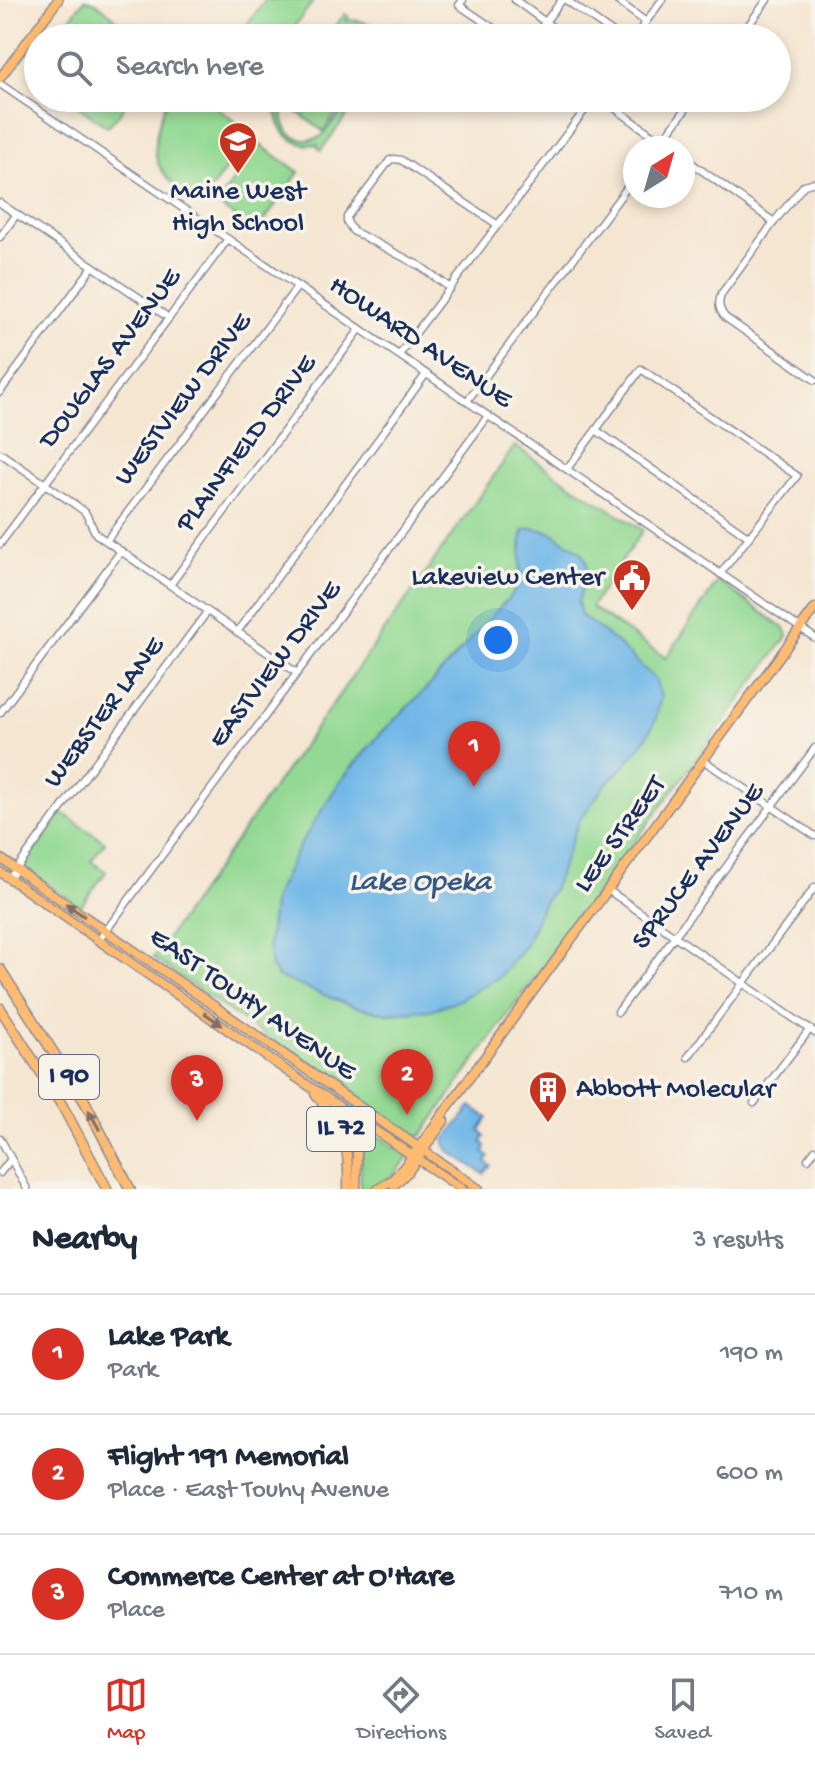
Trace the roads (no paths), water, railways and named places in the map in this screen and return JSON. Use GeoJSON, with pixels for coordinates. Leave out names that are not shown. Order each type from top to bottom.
{"type":"FeatureCollection","features":[{"type":"Feature","properties":{"kind":"highway","name":"I 90"},"geometry":{"type":"LineString","coordinates":[[0,969],[85,1102],[130,1189]]}},
{"type":"Feature","properties":{"kind":"highway","name":"I 90"},"geometry":{"type":"LineString","coordinates":[[0,1008],[63,1107],[107,1189]]}},
{"type":"Feature","properties":{"kind":"main road"},"geometry":{"type":"LineString","coordinates":[[41,24],[58,0]]}},
{"type":"Feature","properties":{"kind":"main road"},"geometry":{"type":"LineString","coordinates":[[0,81],[24,47]]}},
{"type":"Feature","properties":{"kind":"main road","name":"LEE STREET"},"geometry":{"type":"LineString","coordinates":[[378,1189],[418,1153],[454,1107],[463,1089],[815,608]]}},
{"type":"Feature","properties":{"kind":"main road","name":"EAST TOUHY AVENUE"},"geometry":{"type":"LineString","coordinates":[[0,858],[345,1096],[418,1153],[429,1166],[462,1189]]}},
{"type":"Feature","properties":{"kind":"main road","name":"EAST TOUHY AVENUE"},"geometry":{"type":"LineString","coordinates":[[0,872],[303,1082],[359,1119],[479,1189]]}},
{"type":"Feature","properties":{"kind":"main road","name":"IL 72"},"geometry":{"type":"LineString","coordinates":[[303,1082],[325,1105],[341,1130],[348,1155],[349,1188]]}},
{"type":"Feature","properties":{"kind":"main road","name":"IL 72"},"geometry":{"type":"LineString","coordinates":[[345,1096],[353,1104],[359,1119],[349,1188]]}},
{"type":"Feature","properties":{"kind":"main road","name":"LEE STREET"},"geometry":{"type":"LineString","coordinates":[[388,1189],[408,1172],[418,1153]]}},
{"type":"Feature","properties":{"kind":"main road"},"geometry":{"type":"LineString","coordinates":[[408,1172],[416,1167],[429,1166]]}},
{"type":"Feature","properties":{"kind":"street"},"geometry":{"type":"LineString","coordinates":[[463,0],[459,5],[487,24]]}},
{"type":"Feature","properties":{"kind":"street"},"geometry":{"type":"LineString","coordinates":[[515,0],[548,24]]}},
{"type":"Feature","properties":{"kind":"street"},"geometry":{"type":"LineString","coordinates":[[545,22],[564,0],[599,24]]}},
{"type":"Feature","properties":{"kind":"street"},"geometry":{"type":"LineString","coordinates":[[616,0],[646,22],[662,0]]}},
{"type":"Feature","properties":{"kind":"street"},"geometry":{"type":"LineString","coordinates":[[749,24],[767,0]]}},
{"type":"Feature","properties":{"kind":"street","name":"HOWARD AVENUE"},"geometry":{"type":"LineString","coordinates":[[0,81],[24,98]]}},
{"type":"Feature","properties":{"kind":"street","name":"HOWARD AVENUE"},"geometry":{"type":"LineString","coordinates":[[45,112],[815,638]]}},
{"type":"Feature","properties":{"kind":"street"},"geometry":{"type":"LineString","coordinates":[[399,355],[583,112]]}},
{"type":"Feature","properties":{"kind":"street"},"geometry":{"type":"LineString","coordinates":[[618,112],[648,136]]}},
{"type":"Feature","properties":{"kind":"street"},"geometry":{"type":"LineString","coordinates":[[666,136],[684,112]]}},
{"type":"Feature","properties":{"kind":"street"},"geometry":{"type":"LineString","coordinates":[[450,288],[420,266],[353,231],[347,222],[347,217],[390,160],[401,160],[498,225]]}},
{"type":"Feature","properties":{"kind":"street"},"geometry":{"type":"LineString","coordinates":[[695,166],[774,222]]}},
{"type":"Feature","properties":{"kind":"street"},"geometry":{"type":"LineString","coordinates":[[815,182],[804,185],[719,298],[719,308],[726,318],[815,380]]}},
{"type":"Feature","properties":{"kind":"street"},"geometry":{"type":"LineString","coordinates":[[467,401],[623,193]]}},
{"type":"Feature","properties":{"kind":"street"},"geometry":{"type":"LineString","coordinates":[[0,203],[169,318]]}},
{"type":"Feature","properties":{"kind":"street"},"geometry":{"type":"LineString","coordinates":[[0,237],[17,214]]}},
{"type":"Feature","properties":{"kind":"street","name":"DOUGLAS AVENUE"},"geometry":{"type":"LineString","coordinates":[[0,544],[228,239]]}},
{"type":"Feature","properties":{"kind":"street"},"geometry":{"type":"LineString","coordinates":[[0,392],[93,266]]}},
{"type":"Feature","properties":{"kind":"street","name":"WESTVIEW DRIVE"},"geometry":{"type":"LineString","coordinates":[[106,541],[298,286]]}},
{"type":"Feature","properties":{"kind":"street","name":"PLAINFIELD DRIVE"},"geometry":{"type":"LineString","coordinates":[[170,585],[360,329]]}},
{"type":"Feature","properties":{"kind":"street"},"geometry":{"type":"LineString","coordinates":[[567,469],[641,369],[797,476],[720,574]]}},
{"type":"Feature","properties":{"kind":"street"},"geometry":{"type":"LineString","coordinates":[[237,632],[426,374]]}},
{"type":"Feature","properties":{"kind":"street","name":"EASTVIEW DRIVE"},"geometry":{"type":"LineString","coordinates":[[99,940],[488,416]]}},
{"type":"Feature","properties":{"kind":"street"},"geometry":{"type":"LineString","coordinates":[[596,430],[749,537]]}},
{"type":"Feature","properties":{"kind":"street"},"geometry":{"type":"LineString","coordinates":[[0,453],[85,512],[96,534],[297,673]]}},
{"type":"Feature","properties":{"kind":"street"},"geometry":{"type":"LineString","coordinates":[[0,713],[121,551]]}},
{"type":"Feature","properties":{"kind":"street","name":"WEBSTER LANE"},"geometry":{"type":"LineString","coordinates":[[9,879],[207,612]]}},
{"type":"Feature","properties":{"kind":"street","name":"SPRUCE AVENUE"},"geometry":{"type":"LineString","coordinates":[[618,1012],[815,748]]}},
{"type":"Feature","properties":{"kind":"street"},"geometry":{"type":"LineString","coordinates":[[703,760],[815,836]]}},
{"type":"Feature","properties":{"kind":"street"},"geometry":{"type":"LineString","coordinates":[[688,1057],[815,887]]}},
{"type":"Feature","properties":{"kind":"street"},"geometry":{"type":"LineString","coordinates":[[608,890],[812,1031],[754,1103]]}},
{"type":"Feature","properties":{"kind":"street"},"geometry":{"type":"LineString","coordinates":[[0,1138],[27,1189]]}},
{"type":"Feature","properties":{"kind":"street"},"geometry":{"type":"LineString","coordinates":[[808,1159],[815,1150]]}},
{"type":"Feature","properties":{"kind":"street"},"geometry":{"type":"LineString","coordinates":[[0,1173],[11,1159]]}},
{"type":"Feature","properties":{"kind":"water","name":"Lake Opeka"},"geometry":{"type":"Polygon","coordinates":[[[532,528],[551,532],[581,552],[588,570],[578,602],[581,615],[655,679],[661,696],[656,719],[645,740],[606,784],[579,821],[554,888],[543,904],[525,946],[499,977],[457,1001],[430,1010],[387,1013],[354,1007],[278,977],[271,967],[268,945],[274,898],[298,848],[353,766],[514,592],[520,573],[523,530],[532,528]]]}},
{"type":"Feature","properties":{"kind":"water"},"geometry":{"type":"Polygon","coordinates":[[[471,1106],[488,1118],[480,1130],[485,1136],[482,1142],[486,1146],[484,1152],[489,1156],[486,1162],[491,1166],[484,1174],[449,1151],[445,1143],[471,1106]]]}},
{"type":"Feature","properties":{"kind":"place","name":"Maine West High School"},"geometry":{"type":"Point","coordinates":[238,175]}},
{"type":"Feature","properties":{"kind":"place","name":"Lakeview Center"},"geometry":{"type":"Point","coordinates":[632,612]}},
{"type":"Feature","properties":{"kind":"place","name":"Lake Park"},"geometry":{"type":"Point","coordinates":[474,787]}},
{"type":"Feature","properties":{"kind":"place","name":"Flight 191 Memorial"},"geometry":{"type":"Point","coordinates":[407,1115]}},
{"type":"Feature","properties":{"kind":"place","name":"Commerce Center at O'Hare"},"geometry":{"type":"Point","coordinates":[197,1121]}},
{"type":"Feature","properties":{"kind":"place","name":"Abbott Molecular"},"geometry":{"type":"Point","coordinates":[548,1124]}}]}
